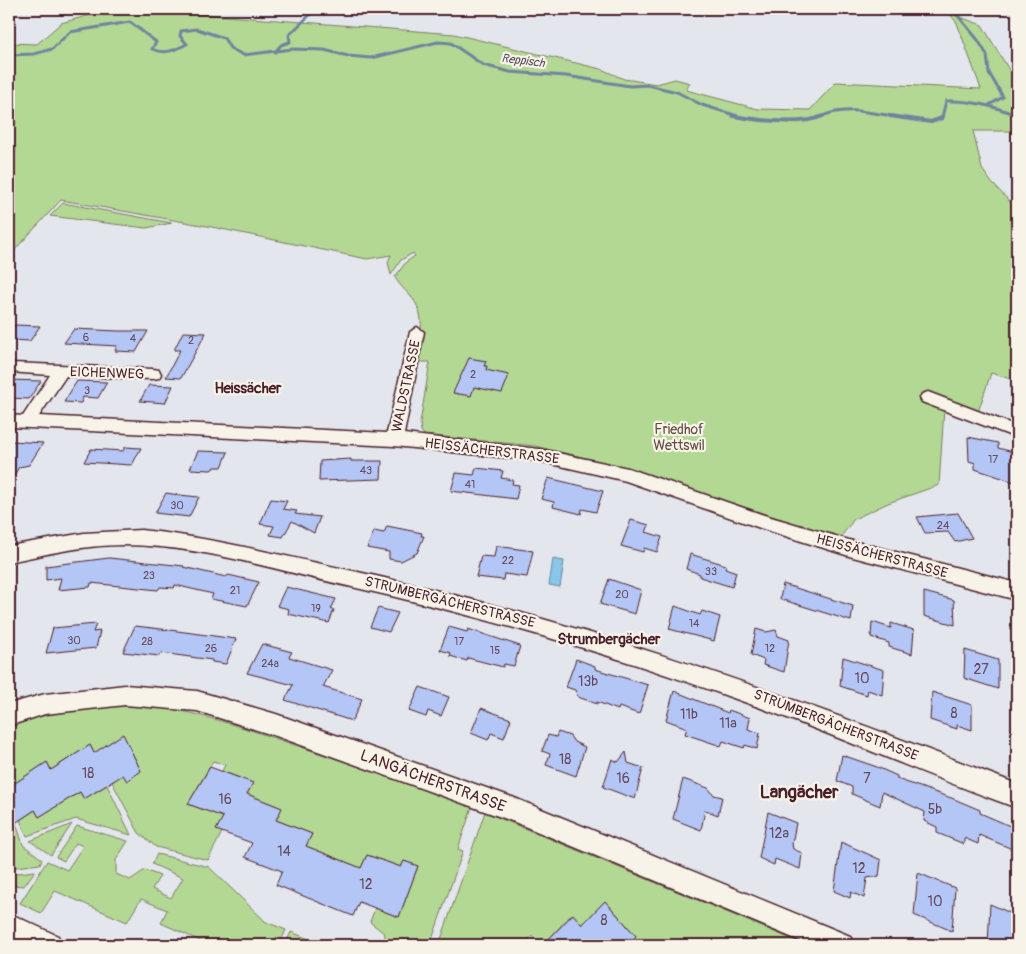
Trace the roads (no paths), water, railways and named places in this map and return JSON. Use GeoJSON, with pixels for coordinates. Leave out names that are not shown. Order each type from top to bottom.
{"type":"FeatureCollection","features":[{"type":"Feature","properties":{"kind":"street","name":"WALDSTRASSE"},"geometry":{"type":"LineString","coordinates":[[394,440],[417,332]]}},
{"type":"Feature","properties":{"kind":"street","name":"EICHENWEG"},"geometry":{"type":"LineString","coordinates":[[12,368],[153,374]]}},
{"type":"Feature","properties":{"kind":"street","name":"EICHENWEG"},"geometry":{"type":"LineString","coordinates":[[27,422],[61,371]]}},
{"type":"Feature","properties":{"kind":"street"},"geometry":{"type":"LineString","coordinates":[[928,398],[1017,432]]}},
{"type":"Feature","properties":{"kind":"street","name":"HEISSÄCHERSTRASSE"},"geometry":{"type":"LineString","coordinates":[[9,421],[394,440],[526,453],[620,473],[771,524],[1017,592]]}},
{"type":"Feature","properties":{"kind":"street","name":"STRUMBERGÄCHERSTRASSE"},"geometry":{"type":"LineString","coordinates":[[9,554],[74,542],[159,539],[361,580],[462,603],[544,625],[668,664],[811,714],[1017,796]]}},
{"type":"Feature","properties":{"kind":"street","name":"LANGÄCHERSTRASSE"},"geometry":{"type":"LineString","coordinates":[[9,714],[45,704],[125,695],[197,701],[286,728],[512,809],[841,945]]}},
{"type":"Feature","properties":{"kind":"street"},"geometry":{"type":"LineString","coordinates":[[9,926],[49,945]]}},
{"type":"Feature","properties":{"kind":"water"},"geometry":{"type":"Polygon","coordinates":[[[553,559],[564,561],[560,587],[549,585],[553,559]]]}},
{"type":"Feature","properties":{"kind":"waterway"},"geometry":{"type":"LineString","coordinates":[[276,51],[281,45],[290,42],[289,35],[316,9]]}},
{"type":"Feature","properties":{"kind":"waterway"},"geometry":{"type":"LineString","coordinates":[[954,11],[978,40],[987,55],[989,73],[1003,97],[989,105]]}},
{"type":"Feature","properties":{"kind":"waterway","name":"Reppisch"},"geometry":{"type":"LineString","coordinates":[[9,55],[34,54],[52,49],[70,32],[130,22],[156,42],[152,49],[161,52],[174,50],[187,44],[180,36],[181,31],[197,29],[224,38],[230,48],[243,55],[276,51]]}},
{"type":"Feature","properties":{"kind":"waterway","name":"Reppisch"},"geometry":{"type":"LineString","coordinates":[[276,51],[292,49],[324,50],[348,56],[371,58],[438,42],[451,43],[483,65],[510,72],[566,76],[630,86],[648,85],[677,92],[702,105],[741,117]]}},
{"type":"Feature","properties":{"kind":"waterway","name":"Reppisch"},"geometry":{"type":"LineString","coordinates":[[942,117],[946,101],[982,104],[1017,115]]}},
{"type":"Feature","properties":{"kind":"waterway","name":"Reppisch"},"geometry":{"type":"LineString","coordinates":[[820,117],[839,111],[868,112],[898,117]]}},
{"type":"Feature","properties":{"kind":"waterway","name":"Reppisch"},"geometry":{"type":"LineString","coordinates":[[733,116],[741,117]]}},
{"type":"Feature","properties":{"kind":"waterway","name":"Reppisch"},"geometry":{"type":"LineString","coordinates":[[890,116],[931,122],[943,116]]}},
{"type":"Feature","properties":{"kind":"waterway","name":"Reppisch"},"geometry":{"type":"LineString","coordinates":[[741,117],[791,121],[803,121],[820,117]]}},
{"type":"Feature","properties":{"kind":"district","name":"Heissächer"},"geometry":{"type":"Point","coordinates":[248,388]}},
{"type":"Feature","properties":{"kind":"district","name":"Strumbergächer"},"geometry":{"type":"Point","coordinates":[609,639]}},
{"type":"Feature","properties":{"kind":"district","name":"Langächer"},"geometry":{"type":"Point","coordinates":[799,792]}},
{"type":"Feature","properties":{"kind":"park label","name":"Friedhof Wettswil"},"geometry":{"type":"Point","coordinates":[679,438]}}]}
